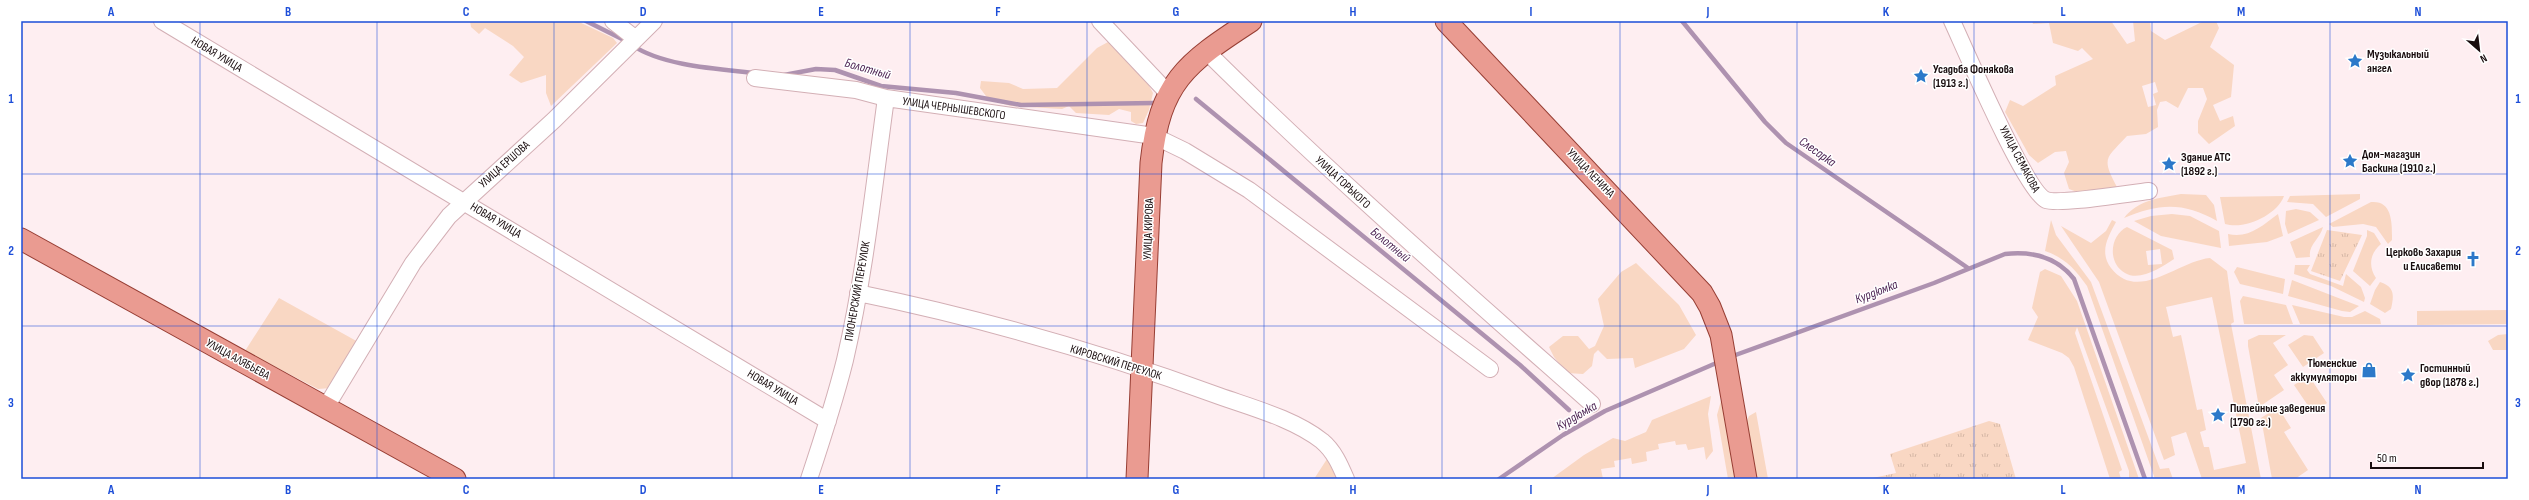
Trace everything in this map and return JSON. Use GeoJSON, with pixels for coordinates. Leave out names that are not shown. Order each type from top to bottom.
{"type":"FeatureCollection","features":[{"type":"Feature","properties":{"kind":"main road","name":"УЛИЦА КИРОВА"},"geometry":{"type":"LineString","coordinates":[[1137,479],[1154,136],[1168,93],[1191,64],[1206,51],[1251,21]]}},
{"type":"Feature","properties":{"kind":"main road","name":"УЛИЦА ЛЕНИНА"},"geometry":{"type":"LineString","coordinates":[[1446,21],[1691,279],[1710,307],[1721,335],[1746,479]]}},
{"type":"Feature","properties":{"kind":"main road","name":"УЛИЦА АЛЯБЬЕВА"},"geometry":{"type":"LineString","coordinates":[[21,239],[455,479]]}},
{"type":"Feature","properties":{"kind":"street","name":"НОВАЯ УЛИЦА"},"geometry":{"type":"LineString","coordinates":[[162,21],[463,200],[828,421]]}},
{"type":"Feature","properties":{"kind":"street"},"geometry":{"type":"LineString","coordinates":[[613,21],[636,39]]}},
{"type":"Feature","properties":{"kind":"street","name":"УЛИЦА ЕРШОВА"},"geometry":{"type":"LineString","coordinates":[[326,407],[414,263],[463,200],[554,120],[654,21]]}},
{"type":"Feature","properties":{"kind":"street"},"geometry":{"type":"LineString","coordinates":[[1100,21],[1168,93]]}},
{"type":"Feature","properties":{"kind":"street","name":"УЛИЦА СЕМАКОВА"},"geometry":{"type":"LineString","coordinates":[[1952,21],[2016,155],[2039,196],[2055,202],[2149,191]]}},
{"type":"Feature","properties":{"kind":"street","name":"УЛИЦА ГОРЬКОГО"},"geometry":{"type":"LineString","coordinates":[[1206,51],[1274,119],[1592,404]]}},
{"type":"Feature","properties":{"kind":"street","name":"УЛИЦА ЧЕРНЫШЕВСКОГО"},"geometry":{"type":"LineString","coordinates":[[756,78],[856,90],[886,98],[1154,136]]}},
{"type":"Feature","properties":{"kind":"street","name":"ПИОНЕРСКИЙ ПЕРЕУЛОК"},"geometry":{"type":"LineString","coordinates":[[809,479],[828,421],[845,359],[858,293],[886,98]]}},
{"type":"Feature","properties":{"kind":"street"},"geometry":{"type":"LineString","coordinates":[[1154,136],[1185,151],[1249,190],[1490,370]]}},
{"type":"Feature","properties":{"kind":"street","name":"КИРОВСКИЙ ПЕРЕУЛОК"},"geometry":{"type":"LineString","coordinates":[[858,293],[913,304],[1142,368],[1299,428],[1330,449],[1346,479]]}},
{"type":"Feature","properties":{"kind":"green space"},"geometry":{"type":"Polygon","coordinates":[[[470,21],[577,21],[613,38],[617,43],[551,106],[546,93],[546,75],[521,83],[509,75],[524,57],[513,46],[485,28],[479,34],[471,27],[470,21]]]}},
{"type":"Feature","properties":{"kind":"green space"},"geometry":{"type":"Polygon","coordinates":[[[2032,21],[2111,21],[2127,44],[2135,41],[2133,21],[2150,21],[2151,31],[2165,40],[2204,21],[2216,21],[2219,28],[2210,47],[2234,65],[2231,97],[2213,105],[2220,121],[2233,116],[2235,126],[2209,144],[2198,133],[2198,121],[2207,99],[2203,88],[2188,88],[2178,108],[2166,101],[2160,102],[2157,110],[2158,127],[2146,134],[2127,136],[2110,154],[2108,159],[2109,170],[2117,187],[2085,195],[2069,189],[2064,173],[2069,162],[2066,151],[2055,152],[2038,163],[2029,155],[2005,112],[2010,100],[2023,106],[2056,85],[2055,76],[2093,59],[2082,48],[2078,51],[2053,43],[2049,23],[2033,24],[2032,21]],[[2155,82],[2142,86],[2148,107],[2156,105],[2153,94],[2158,92],[2155,82]]]}},
{"type":"Feature","properties":{"kind":"green space"},"geometry":{"type":"Polygon","coordinates":[[[1108,42],[1147,82],[1153,93],[1149,110],[1143,123],[1136,124],[1131,121],[1131,112],[1119,109],[1109,115],[1076,113],[1069,106],[1062,109],[1011,106],[989,100],[980,88],[981,81],[1009,83],[1023,89],[1057,88],[1097,48],[1108,42]]]}},
{"type":"Feature","properties":{"kind":"green space"},"geometry":{"type":"Polygon","coordinates":[[[2181,194],[2206,195],[2214,205],[2217,221],[2193,210],[2171,207],[2149,209],[2124,218],[2136,207],[2142,204],[2181,194]]]}},
{"type":"Feature","properties":{"kind":"green space"},"geometry":{"type":"Polygon","coordinates":[[[2360,194],[2360,199],[2326,217],[2313,204],[2287,202],[2290,196],[2360,194]]]}},
{"type":"Feature","properties":{"kind":"green space"},"geometry":{"type":"Polygon","coordinates":[[[2284,196],[2275,209],[2268,215],[2251,223],[2242,225],[2225,224],[2220,197],[2284,196]]]}},
{"type":"Feature","properties":{"kind":"green space"},"geometry":{"type":"Polygon","coordinates":[[[2371,202],[2378,202],[2384,205],[2390,214],[2392,240],[2388,244],[2376,227],[2363,224],[2333,227],[2329,224],[2371,202]]]}},
{"type":"Feature","properties":{"kind":"green space"},"geometry":{"type":"Polygon","coordinates":[[[2296,209],[2310,212],[2319,220],[2288,234],[2285,224],[2286,211],[2296,209]]]}},
{"type":"Feature","properties":{"kind":"green space"},"geometry":{"type":"Polygon","coordinates":[[[2172,214],[2190,216],[2219,231],[2221,248],[2161,236],[2134,221],[2151,216],[2172,214]]]}},
{"type":"Feature","properties":{"kind":"green space"},"geometry":{"type":"Polygon","coordinates":[[[2278,214],[2283,236],[2267,242],[2229,246],[2228,234],[2242,235],[2248,233],[2260,227],[2278,214]]]}},
{"type":"Feature","properties":{"kind":"green space"},"geometry":{"type":"Polygon","coordinates":[[[2051,220],[2056,235],[2091,282],[2160,469],[2169,468],[2173,479],[2155,479],[2087,286],[2069,265],[2058,257],[2045,251],[2051,220]]]}},
{"type":"Feature","properties":{"kind":"green space"},"geometry":{"type":"Polygon","coordinates":[[[2112,220],[2116,222],[2106,245],[2105,250],[2107,262],[2122,278],[2133,282],[2146,281],[2159,277],[2198,261],[2210,258],[2227,271],[2234,322],[2231,324],[2261,479],[2202,479],[2186,432],[2171,437],[2175,455],[2164,460],[2099,282],[2061,226],[2091,243],[2106,231],[2112,220]],[[2212,297],[2166,307],[2173,337],[2181,335],[2197,410],[2202,409],[2206,430],[2200,432],[2204,447],[2209,447],[2214,470],[2246,463],[2212,297]]]}},
{"type":"Feature","properties":{"kind":"green space"},"geometry":{"type":"Polygon","coordinates":[[[2127,227],[2172,250],[2174,259],[2144,275],[2137,276],[2125,273],[2115,263],[2113,256],[2114,242],[2121,231],[2127,227]],[[2160,249],[2146,251],[2148,265],[2162,264],[2160,249]]]}},
{"type":"Feature","properties":{"kind":"green space"},"geometry":{"type":"Polygon","coordinates":[[[2323,227],[2312,245],[2310,257],[2296,258],[2290,242],[2323,227]]]}},
{"type":"Feature","properties":{"kind":"green space"},"geometry":{"type":"Polygon","coordinates":[[[2327,230],[2362,235],[2340,281],[2311,271],[2327,230]]]}},
{"type":"Feature","properties":{"kind":"green space"},"geometry":{"type":"Polygon","coordinates":[[[2367,230],[2374,233],[2381,244],[2374,251],[2372,256],[2371,264],[2376,278],[2370,286],[2353,271],[2367,236],[2367,230]]]}},
{"type":"Feature","properties":{"kind":"green space"},"geometry":{"type":"Polygon","coordinates":[[[1636,263],[1679,305],[1696,335],[1684,349],[1635,368],[1633,358],[1607,359],[1598,350],[1594,354],[1592,366],[1583,374],[1567,373],[1554,357],[1549,347],[1563,336],[1578,336],[1589,349],[1595,346],[1604,326],[1598,299],[1621,272],[1636,263]]]}},
{"type":"Feature","properties":{"kind":"green space"},"geometry":{"type":"Polygon","coordinates":[[[2295,265],[2310,265],[2307,270],[2310,274],[2343,286],[2346,274],[2361,287],[2365,298],[2364,302],[2331,286],[2294,274],[2295,265]]]}},
{"type":"Feature","properties":{"kind":"green space"},"geometry":{"type":"Polygon","coordinates":[[[2237,267],[2285,279],[2283,294],[2240,284],[2234,272],[2237,267]]]}},
{"type":"Feature","properties":{"kind":"green space"},"geometry":{"type":"Polygon","coordinates":[[[2045,269],[2061,276],[2077,301],[2139,479],[2129,479],[2129,471],[2077,327],[2075,333],[2122,470],[2119,472],[2121,479],[2110,479],[2074,367],[2069,358],[2062,353],[2028,340],[2038,317],[2032,308],[2040,272],[2045,269]]]}},
{"type":"Feature","properties":{"kind":"green space"},"geometry":{"type":"Polygon","coordinates":[[[2292,280],[2359,306],[2350,312],[2342,311],[2288,296],[2292,280]]]}},
{"type":"Feature","properties":{"kind":"green space"},"geometry":{"type":"Polygon","coordinates":[[[2380,282],[2391,289],[2393,296],[2391,309],[2385,313],[2370,304],[2375,290],[2380,282]]]}},
{"type":"Feature","properties":{"kind":"green space"},"geometry":{"type":"Polygon","coordinates":[[[2243,296],[2286,305],[2293,324],[2244,324],[2240,301],[2243,296]]]}},
{"type":"Feature","properties":{"kind":"green space"},"geometry":{"type":"Polygon","coordinates":[[[279,298],[360,343],[331,388],[318,389],[245,351],[279,298]]]}},
{"type":"Feature","properties":{"kind":"green space"},"geometry":{"type":"Polygon","coordinates":[[[2292,305],[2344,317],[2352,317],[2365,311],[2380,319],[2381,324],[2300,324],[2292,305]]]}},
{"type":"Feature","properties":{"kind":"green space"},"geometry":{"type":"Polygon","coordinates":[[[2508,310],[2508,324],[2417,325],[2417,311],[2508,310]]]}},
{"type":"Feature","properties":{"kind":"green space"},"geometry":{"type":"Polygon","coordinates":[[[2508,334],[2508,350],[2493,350],[2488,341],[2498,335],[2508,334]]]}},
{"type":"Feature","properties":{"kind":"green space"},"geometry":{"type":"Polygon","coordinates":[[[2259,335],[2286,335],[2273,343],[2288,365],[2274,375],[2284,390],[2259,407],[2248,340],[2259,335]]]}},
{"type":"Feature","properties":{"kind":"green space"},"geometry":{"type":"Polygon","coordinates":[[[2304,335],[2313,336],[2324,353],[2303,367],[2288,345],[2304,335]]]}},
{"type":"Feature","properties":{"kind":"green space"},"geometry":{"type":"Polygon","coordinates":[[[2309,376],[2327,403],[2313,413],[2294,385],[2309,376]]]}},
{"type":"Feature","properties":{"kind":"green space"},"geometry":{"type":"Polygon","coordinates":[[[1711,396],[1708,414],[1713,451],[1706,460],[1704,447],[1688,450],[1686,444],[1676,445],[1675,441],[1658,444],[1659,449],[1646,452],[1647,461],[1632,464],[1631,458],[1614,461],[1615,467],[1601,469],[1603,479],[1551,479],[1584,455],[1613,438],[1625,441],[1646,432],[1652,420],[1711,396]]]}},
{"type":"Feature","properties":{"kind":"green space"},"geometry":{"type":"Polygon","coordinates":[[[1722,397],[1739,479],[1728,479],[1717,415],[1722,397]]]}},
{"type":"Feature","properties":{"kind":"green space"},"geometry":{"type":"Polygon","coordinates":[[[2278,407],[2291,428],[2284,432],[2308,470],[2295,479],[2272,479],[2261,418],[2278,407]]]}},
{"type":"Feature","properties":{"kind":"green space"},"geometry":{"type":"Polygon","coordinates":[[[1756,412],[1768,479],[1755,479],[1746,423],[1749,416],[1756,412]]]}},
{"type":"Feature","properties":{"kind":"green space"},"geometry":{"type":"Polygon","coordinates":[[[1989,421],[2000,424],[2016,479],[1868,479],[1896,473],[1890,454],[1989,421]]]}},
{"type":"Feature","properties":{"kind":"green space"},"geometry":{"type":"Polygon","coordinates":[[[1327,459],[1337,479],[1314,479],[1327,459]]]}},
{"type":"Feature","properties":{"kind":"waterway","name":"Болотный"},"geometry":{"type":"LineString","coordinates":[[586,21],[626,41]]}},
{"type":"Feature","properties":{"kind":"waterway","name":"Слесарка"},"geometry":{"type":"LineString","coordinates":[[1682,21],[1765,122],[1786,143],[1968,268]]}},
{"type":"Feature","properties":{"kind":"waterway","name":"Болотный"},"geometry":{"type":"LineString","coordinates":[[632,45],[659,58],[675,62],[708,68],[755,73]]}},
{"type":"Feature","properties":{"kind":"waterway","name":"Болотный"},"geometry":{"type":"LineString","coordinates":[[784,75],[816,69],[835,70],[881,86],[956,93],[1021,105],[1154,103]]}},
{"type":"Feature","properties":{"kind":"waterway","name":"Болотный"},"geometry":{"type":"LineString","coordinates":[[1196,99],[1520,365],[1569,410]]}},
{"type":"Feature","properties":{"kind":"waterway","name":"Курдюмка"},"geometry":{"type":"LineString","coordinates":[[1730,357],[1934,283],[2005,254],[2015,253],[2043,257],[2060,265],[2074,279],[2145,479]]}},
{"type":"Feature","properties":{"kind":"waterway","name":"Курдюмка"},"geometry":{"type":"LineString","coordinates":[[1499,479],[1563,435],[1605,411],[1721,361]]}},
{"type":"Feature","properties":{"kind":"place","name":"Музыкальный ангел"},"geometry":{"type":"Point","coordinates":[2355,61]}},
{"type":"Feature","properties":{"kind":"place","name":"Усадьба Фонякова (1913 г.)"},"geometry":{"type":"Point","coordinates":[1921,76]}},
{"type":"Feature","properties":{"kind":"place","name":"Дом-магазин Баскина (1910 г.)"},"geometry":{"type":"Point","coordinates":[2350,161]}},
{"type":"Feature","properties":{"kind":"place","name":"Здание АТС (1892 г.)"},"geometry":{"type":"Point","coordinates":[2169,164]}},
{"type":"Feature","properties":{"kind":"place","name":"Церковь Захария и Елисаветы"},"geometry":{"type":"Point","coordinates":[2473,259]}},
{"type":"Feature","properties":{"kind":"place","name":"Тюменские аккумуляторы"},"geometry":{"type":"Point","coordinates":[2369,370]}},
{"type":"Feature","properties":{"kind":"place","name":"Гостинный двор (1878 г.)"},"geometry":{"type":"Point","coordinates":[2408,375]}},
{"type":"Feature","properties":{"kind":"place","name":"Питейные заведения (1790 гг.)"},"geometry":{"type":"Point","coordinates":[2218,415]}}]}
